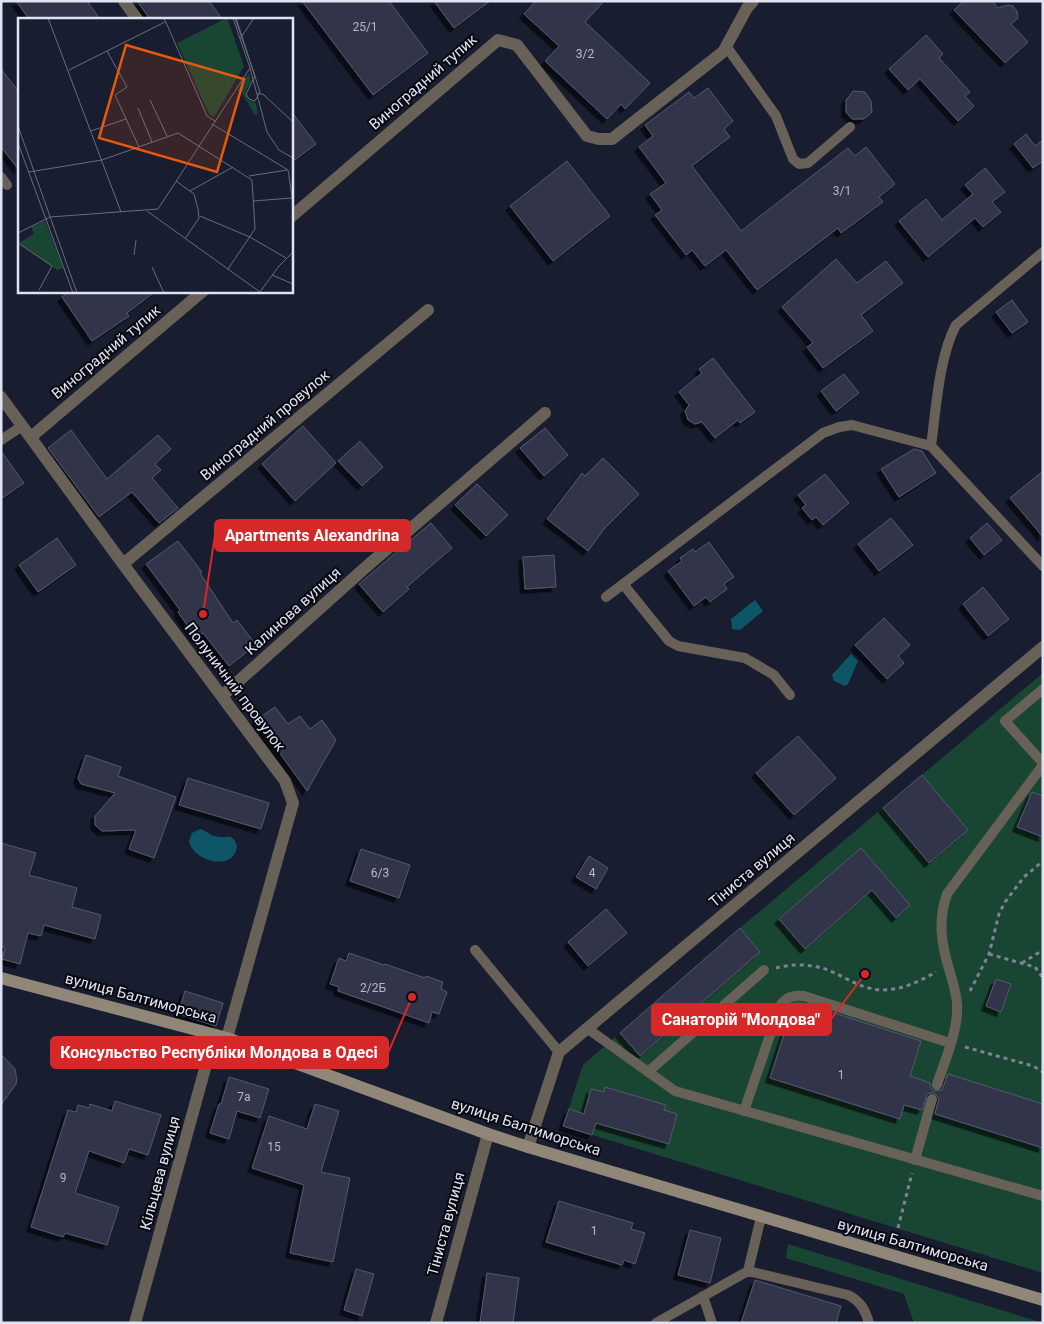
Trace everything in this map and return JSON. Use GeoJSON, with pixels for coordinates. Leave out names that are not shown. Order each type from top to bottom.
{"type":"FeatureCollection","features":[{"type":"Feature","properties":{"kind":"main road","name":"вулиця Балтиморська"},"geometry":{"type":"LineString","coordinates":[[1,978],[227,1038],[528,1147],[761,1218],[1043,1300]]}},
{"type":"Feature","properties":{"kind":"street"},"geometry":{"type":"LineString","coordinates":[[124,1],[136,18]]}},
{"type":"Feature","properties":{"kind":"street"},"geometry":{"type":"LineString","coordinates":[[726,46],[747,8],[753,1]]}},
{"type":"Feature","properties":{"kind":"street","name":"Виноградний тупик"},"geometry":{"type":"LineString","coordinates":[[292,216],[498,40],[517,44],[587,136],[599,139],[612,139],[723,52],[726,46]]}},
{"type":"Feature","properties":{"kind":"street","name":"Виноградний тупик"},"geometry":{"type":"LineString","coordinates":[[31,437],[202,292]]}},
{"type":"Feature","properties":{"kind":"street","name":"Виноградний провулок"},"geometry":{"type":"LineString","coordinates":[[123,564],[428,310]]}},
{"type":"Feature","properties":{"kind":"street","name":"Полуничний провулок"},"geometry":{"type":"LineString","coordinates":[[1,397],[285,781],[293,802],[227,1038]]}},
{"type":"Feature","properties":{"kind":"street","name":"Калинова вулиця"},"geometry":{"type":"LineString","coordinates":[[222,696],[366,568],[546,413]]}},
{"type":"Feature","properties":{"kind":"street","name":"Тіниста вулиця"},"geometry":{"type":"LineString","coordinates":[[559,1052],[1043,647]]}},
{"type":"Feature","properties":{"kind":"street","name":"Кільцева вулиця"},"geometry":{"type":"LineString","coordinates":[[135,1323],[209,1054],[227,1038]]}},
{"type":"Feature","properties":{"kind":"street"},"geometry":{"type":"LineString","coordinates":[[528,1147],[559,1052]]}},
{"type":"Feature","properties":{"kind":"street","name":"Тіниста вулиця"},"geometry":{"type":"LineString","coordinates":[[436,1323],[488,1134]]}},
{"type":"Feature","properties":{"kind":"lane"},"geometry":{"type":"LineString","coordinates":[[726,46],[776,116],[792,159],[799,164],[808,163],[850,127]]}},
{"type":"Feature","properties":{"kind":"lane"},"geometry":{"type":"LineString","coordinates":[[931,446],[944,356],[956,325],[1043,252]]}},
{"type":"Feature","properties":{"kind":"lane"},"geometry":{"type":"LineString","coordinates":[[606,597],[823,433],[839,427],[852,425],[931,446],[1043,566]]}},
{"type":"Feature","properties":{"kind":"lane"},"geometry":{"type":"LineString","coordinates":[[1,440],[22,426]]}},
{"type":"Feature","properties":{"kind":"lane"},"geometry":{"type":"LineString","coordinates":[[623,584],[669,641],[678,646],[745,658],[774,676],[790,694]]}},
{"type":"Feature","properties":{"kind":"lane"},"geometry":{"type":"LineString","coordinates":[[937,1085],[957,1018],[957,1003],[941,934],[942,908],[947,894],[1043,764],[1005,721],[1043,689]]}},
{"type":"Feature","properties":{"kind":"lane"},"geometry":{"type":"LineString","coordinates":[[475,950],[559,1052]]}},
{"type":"Feature","properties":{"kind":"lane"},"geometry":{"type":"LineString","coordinates":[[648,1072],[764,970]]}},
{"type":"Feature","properties":{"kind":"lane"},"geometry":{"type":"LineString","coordinates":[[744,1111],[780,1006],[783,1001],[792,996],[804,996],[950,1043]]}},
{"type":"Feature","properties":{"kind":"lane"},"geometry":{"type":"LineString","coordinates":[[588,1029],[675,1091],[1043,1196]]}},
{"type":"Feature","properties":{"kind":"lane"},"geometry":{"type":"LineString","coordinates":[[915,1160],[932,1099]]}},
{"type":"Feature","properties":{"kind":"lane"},"geometry":{"type":"LineString","coordinates":[[748,1271],[761,1218]]}},
{"type":"Feature","properties":{"kind":"lane"},"geometry":{"type":"LineString","coordinates":[[656,1323],[748,1271],[848,1295],[858,1300],[865,1310],[868,1323]]}},
{"type":"Feature","properties":{"kind":"lane"},"geometry":{"type":"LineString","coordinates":[[703,1296],[712,1323]]}},
{"type":"Feature","properties":{"kind":"path"},"geometry":{"type":"LineString","coordinates":[[969,994],[989,954],[999,914],[1005,902],[1024,876],[1043,861]]}},
{"type":"Feature","properties":{"kind":"path"},"geometry":{"type":"LineString","coordinates":[[1022,963],[1043,950]]}},
{"type":"Feature","properties":{"kind":"path"},"geometry":{"type":"LineString","coordinates":[[989,954],[1035,967],[1043,978]]}},
{"type":"Feature","properties":{"kind":"path"},"geometry":{"type":"LineString","coordinates":[[764,970],[804,965],[821,968],[860,986],[882,990],[903,988],[921,981],[948,965]]}},
{"type":"Feature","properties":{"kind":"path"},"geometry":{"type":"LineString","coordinates":[[950,1043],[1033,1066],[1043,1072]]}},
{"type":"Feature","properties":{"kind":"path"},"geometry":{"type":"LineString","coordinates":[[898,1228],[915,1160]]}},
{"type":"Feature","properties":{"kind":"green space"},"geometry":{"type":"Polygon","coordinates":[[[1043,673],[1043,1273],[563,1126],[583,1065],[740,928],[1043,673]]]}},
{"type":"Feature","properties":{"kind":"green space"},"geometry":{"type":"Polygon","coordinates":[[[788,1244],[1043,1323],[914,1323],[904,1294],[786,1258],[788,1244]]]}},
{"type":"Feature","properties":{"kind":"water"},"geometry":{"type":"Polygon","coordinates":[[[755,600],[763,611],[740,630],[732,629],[731,619],[755,600]]]}},
{"type":"Feature","properties":{"kind":"water"},"geometry":{"type":"Polygon","coordinates":[[[851,654],[858,661],[848,684],[845,686],[834,681],[832,675],[851,654]]]}},
{"type":"Feature","properties":{"kind":"water"},"geometry":{"type":"Polygon","coordinates":[[[200,829],[219,837],[231,837],[237,846],[235,854],[229,859],[214,861],[205,859],[198,854],[192,848],[189,841],[192,833],[200,829]]]}},
{"type":"Feature","properties":{"kind":"building"},"geometry":{"type":"Polygon","coordinates":[[[16,1],[87,1],[99,18],[28,18],[16,1]]]}},
{"type":"Feature","properties":{"kind":"building"},"geometry":{"type":"Polygon","coordinates":[[[137,1],[209,1],[221,18],[149,18],[137,1]]]}},
{"type":"Feature","properties":{"kind":"building"},"geometry":{"type":"Polygon","coordinates":[[[302,1],[389,1],[428,53],[373,95],[302,1]]]}},
{"type":"Feature","properties":{"kind":"building"},"geometry":{"type":"Polygon","coordinates":[[[434,1],[490,1],[454,28],[434,1]]]}},
{"type":"Feature","properties":{"kind":"building"},"geometry":{"type":"Polygon","coordinates":[[[536,1],[604,1],[585,22],[650,83],[625,109],[621,104],[607,119],[545,61],[559,46],[524,14],[536,1]]]}},
{"type":"Feature","properties":{"kind":"building"},"geometry":{"type":"Polygon","coordinates":[[[964,1],[992,1],[998,8],[1008,5],[1013,6],[1017,11],[1018,18],[1011,24],[1028,42],[1005,63],[954,10],[964,1]]]}},
{"type":"Feature","properties":{"kind":"building"},"geometry":{"type":"Polygon","coordinates":[[[926,35],[943,54],[939,58],[970,92],[965,96],[974,106],[958,121],[920,79],[908,90],[889,69],[926,35]]]}},
{"type":"Feature","properties":{"kind":"building"},"geometry":{"type":"Polygon","coordinates":[[[1,69],[18,91],[18,169],[1,147],[1,69]]]}},
{"type":"Feature","properties":{"kind":"building"},"geometry":{"type":"Polygon","coordinates":[[[708,88],[733,121],[724,129],[730,137],[692,166],[741,231],[848,148],[855,156],[866,147],[895,184],[879,197],[883,202],[841,233],[838,228],[757,290],[726,250],[705,266],[692,250],[686,255],[655,215],[662,210],[650,194],[666,183],[639,147],[653,136],[645,125],[689,92],[694,98],[708,88]]]}},
{"type":"Feature","properties":{"kind":"building"},"geometry":{"type":"Polygon","coordinates":[[[853,91],[865,92],[871,101],[872,112],[864,119],[852,119],[846,112],[846,100],[853,91]]]}},
{"type":"Feature","properties":{"kind":"building"},"geometry":{"type":"Polygon","coordinates":[[[292,112],[316,144],[292,162],[292,112]]]}},
{"type":"Feature","properties":{"kind":"building"},"geometry":{"type":"Polygon","coordinates":[[[1026,134],[1035,146],[1043,140],[1043,161],[1033,168],[1014,144],[1026,134]]]}},
{"type":"Feature","properties":{"kind":"building"},"geometry":{"type":"Polygon","coordinates":[[[567,161],[610,216],[553,261],[510,206],[567,161]]]}},
{"type":"Feature","properties":{"kind":"building"},"geometry":{"type":"Polygon","coordinates":[[[985,168],[1005,192],[992,202],[1001,212],[983,227],[975,218],[928,257],[899,221],[926,199],[942,220],[973,194],[965,185],[985,168]]]}},
{"type":"Feature","properties":{"kind":"building"},"geometry":{"type":"Polygon","coordinates":[[[836,259],[857,283],[886,261],[903,283],[861,315],[873,331],[823,368],[807,347],[813,343],[782,307],[836,259]]]}},
{"type":"Feature","properties":{"kind":"building"},"geometry":{"type":"Polygon","coordinates":[[[69,292],[155,292],[127,313],[129,316],[92,341],[62,297],[69,292]]]}},
{"type":"Feature","properties":{"kind":"building"},"geometry":{"type":"Polygon","coordinates":[[[1012,300],[1028,322],[1012,333],[996,312],[1012,300]]]}},
{"type":"Feature","properties":{"kind":"building"},"geometry":{"type":"Polygon","coordinates":[[[713,358],[755,412],[740,423],[738,420],[715,438],[702,422],[695,424],[688,420],[685,411],[689,405],[679,392],[702,373],[699,369],[713,358]]]}},
{"type":"Feature","properties":{"kind":"building"},"geometry":{"type":"Polygon","coordinates":[[[844,374],[859,393],[836,411],[821,391],[844,374]]]}},
{"type":"Feature","properties":{"kind":"building"},"geometry":{"type":"Polygon","coordinates":[[[303,426],[336,463],[295,501],[262,464],[303,426]]]}},
{"type":"Feature","properties":{"kind":"building"},"geometry":{"type":"Polygon","coordinates":[[[545,428],[568,455],[544,476],[520,448],[545,428]]]}},
{"type":"Feature","properties":{"kind":"building"},"geometry":{"type":"Polygon","coordinates":[[[71,430],[107,479],[158,435],[171,449],[155,464],[161,470],[152,478],[178,508],[159,523],[132,492],[99,517],[48,448],[71,430]]]}},
{"type":"Feature","properties":{"kind":"building"},"geometry":{"type":"Polygon","coordinates":[[[360,441],[383,467],[362,486],[338,461],[360,441]]]}},
{"type":"Feature","properties":{"kind":"building"},"geometry":{"type":"Polygon","coordinates":[[[914,449],[922,451],[936,473],[899,497],[881,469],[914,449]]]}},
{"type":"Feature","properties":{"kind":"building"},"geometry":{"type":"Polygon","coordinates":[[[1,451],[24,483],[1,499],[1,451]]]}},
{"type":"Feature","properties":{"kind":"building"},"geometry":{"type":"Polygon","coordinates":[[[603,458],[639,494],[604,529],[588,551],[547,519],[582,473],[585,476],[603,458]]]}},
{"type":"Feature","properties":{"kind":"building"},"geometry":{"type":"Polygon","coordinates":[[[1043,471],[1043,537],[1010,498],[1043,471]]]}},
{"type":"Feature","properties":{"kind":"building"},"geometry":{"type":"Polygon","coordinates":[[[825,474],[849,503],[823,525],[816,517],[812,520],[802,508],[806,505],[798,495],[825,474]]]}},
{"type":"Feature","properties":{"kind":"building"},"geometry":{"type":"Polygon","coordinates":[[[477,484],[508,515],[486,536],[455,505],[477,484]]]}},
{"type":"Feature","properties":{"kind":"building"},"geometry":{"type":"Polygon","coordinates":[[[891,518],[913,545],[879,571],[858,544],[891,518]]]}},
{"type":"Feature","properties":{"kind":"building"},"geometry":{"type":"Polygon","coordinates":[[[431,523],[452,548],[407,587],[409,589],[383,612],[359,584],[431,523]]]}},
{"type":"Feature","properties":{"kind":"building"},"geometry":{"type":"Polygon","coordinates":[[[987,523],[1002,540],[984,555],[970,538],[987,523]]]}},
{"type":"Feature","properties":{"kind":"building"},"geometry":{"type":"Polygon","coordinates":[[[57,538],[76,565],[38,592],[19,565],[57,538]]]}},
{"type":"Feature","properties":{"kind":"building"},"geometry":{"type":"Polygon","coordinates":[[[178,541],[202,572],[200,573],[233,623],[237,620],[256,645],[229,666],[203,633],[196,638],[178,612],[180,610],[146,564],[178,541]]]}},
{"type":"Feature","properties":{"kind":"building"},"geometry":{"type":"Polygon","coordinates":[[[709,542],[734,577],[724,584],[727,589],[710,602],[706,597],[694,606],[668,571],[682,561],[680,558],[693,549],[695,552],[709,542]]]}},
{"type":"Feature","properties":{"kind":"building"},"geometry":{"type":"Polygon","coordinates":[[[554,555],[556,587],[525,589],[523,557],[554,555]]]}},
{"type":"Feature","properties":{"kind":"building"},"geometry":{"type":"Polygon","coordinates":[[[983,587],[1009,619],[988,636],[963,604],[983,587]]]}},
{"type":"Feature","properties":{"kind":"building"},"geometry":{"type":"Polygon","coordinates":[[[884,618],[910,645],[898,656],[904,663],[887,679],[855,645],[884,618]]]}},
{"type":"Feature","properties":{"kind":"building"},"geometry":{"type":"Polygon","coordinates":[[[275,707],[288,724],[300,716],[310,729],[322,720],[336,740],[307,791],[256,720],[275,707]]]}},
{"type":"Feature","properties":{"kind":"building"},"geometry":{"type":"Polygon","coordinates":[[[798,736],[836,778],[794,815],[756,773],[798,736]]]}},
{"type":"Feature","properties":{"kind":"building"},"geometry":{"type":"Polygon","coordinates":[[[86,755],[121,767],[118,776],[176,797],[154,858],[129,849],[136,830],[102,831],[95,825],[95,816],[115,793],[81,784],[78,778],[86,755]]]}},
{"type":"Feature","properties":{"kind":"building"},"geometry":{"type":"Polygon","coordinates":[[[922,775],[968,830],[929,863],[883,808],[922,775]]]}},
{"type":"Feature","properties":{"kind":"building"},"geometry":{"type":"Polygon","coordinates":[[[188,778],[269,803],[261,829],[179,805],[188,778]]]}},
{"type":"Feature","properties":{"kind":"building"},"geometry":{"type":"Polygon","coordinates":[[[1032,792],[1043,796],[1043,837],[1017,827],[1032,792]]]}},
{"type":"Feature","properties":{"kind":"building"},"geometry":{"type":"Polygon","coordinates":[[[1,843],[36,853],[29,875],[77,888],[72,907],[101,915],[95,939],[44,925],[41,936],[28,933],[20,964],[2,959],[5,948],[1,946],[1,843]]]}},
{"type":"Feature","properties":{"kind":"building"},"geometry":{"type":"Polygon","coordinates":[[[861,848],[910,905],[896,918],[872,890],[805,949],[779,919],[861,848]]]}},
{"type":"Feature","properties":{"kind":"building"},"geometry":{"type":"Polygon","coordinates":[[[361,849],[410,865],[399,898],[350,881],[361,849]]]}},
{"type":"Feature","properties":{"kind":"building"},"geometry":{"type":"Polygon","coordinates":[[[589,856],[608,868],[596,889],[576,877],[589,856]]]}},
{"type":"Feature","properties":{"kind":"building"},"geometry":{"type":"Polygon","coordinates":[[[606,909],[627,933],[588,966],[568,942],[606,909]]]}},
{"type":"Feature","properties":{"kind":"building"},"geometry":{"type":"Polygon","coordinates":[[[740,928],[760,952],[640,1056],[620,1033],[740,928]]]}},
{"type":"Feature","properties":{"kind":"building"},"geometry":{"type":"Polygon","coordinates":[[[349,953],[443,982],[441,989],[447,992],[439,1014],[432,1012],[429,1023],[338,991],[339,987],[330,984],[339,958],[346,961],[349,953]]]}},
{"type":"Feature","properties":{"kind":"building"},"geometry":{"type":"Polygon","coordinates":[[[996,979],[1011,984],[1001,1012],[986,1006],[996,979]]]}},
{"type":"Feature","properties":{"kind":"building"},"geometry":{"type":"Polygon","coordinates":[[[185,991],[223,1003],[216,1026],[178,1014],[185,991]]]}},
{"type":"Feature","properties":{"kind":"building"},"geometry":{"type":"Polygon","coordinates":[[[794,1003],[803,1003],[921,1041],[910,1076],[930,1083],[930,1087],[934,1091],[942,1090],[948,1074],[1043,1104],[1043,1148],[935,1114],[939,1098],[933,1092],[927,1094],[922,1110],[904,1105],[900,1119],[770,1078],[794,1003]]]}},
{"type":"Feature","properties":{"kind":"building"},"geometry":{"type":"Polygon","coordinates":[[[1,1054],[15,1069],[17,1080],[1,1105],[1,1054]]]}},
{"type":"Feature","properties":{"kind":"building"},"geometry":{"type":"Polygon","coordinates":[[[229,1077],[269,1089],[260,1118],[237,1111],[229,1139],[210,1133],[229,1077]]]}},
{"type":"Feature","properties":{"kind":"building"},"geometry":{"type":"Polygon","coordinates":[[[605,1087],[666,1105],[664,1110],[677,1114],[669,1144],[596,1123],[592,1135],[563,1126],[569,1109],[584,1114],[591,1089],[604,1092],[605,1087]]]}},
{"type":"Feature","properties":{"kind":"building"},"geometry":{"type":"Polygon","coordinates":[[[115,1101],[161,1115],[148,1155],[129,1149],[124,1163],[89,1151],[75,1193],[119,1207],[107,1245],[65,1233],[63,1237],[31,1227],[68,1110],[76,1112],[78,1105],[89,1108],[90,1104],[112,1111],[115,1101]]]}},
{"type":"Feature","properties":{"kind":"building"},"geometry":{"type":"Polygon","coordinates":[[[315,1104],[339,1111],[321,1172],[350,1178],[333,1262],[290,1253],[304,1185],[252,1168],[269,1116],[307,1129],[315,1104]]]}},
{"type":"Feature","properties":{"kind":"building"},"geometry":{"type":"Polygon","coordinates":[[[559,1201],[633,1223],[631,1229],[645,1233],[635,1264],[624,1260],[622,1265],[546,1242],[559,1201]]]}},
{"type":"Feature","properties":{"kind":"building"},"geometry":{"type":"Polygon","coordinates":[[[690,1230],[721,1238],[710,1283],[678,1275],[690,1230]]]}},
{"type":"Feature","properties":{"kind":"building"},"geometry":{"type":"Polygon","coordinates":[[[356,1269],[374,1274],[362,1316],[344,1310],[356,1269]]]}},
{"type":"Feature","properties":{"kind":"building"},"geometry":{"type":"Polygon","coordinates":[[[487,1273],[519,1278],[513,1323],[480,1323],[487,1273]]]}},
{"type":"Feature","properties":{"kind":"building"},"geometry":{"type":"Polygon","coordinates":[[[755,1280],[841,1306],[836,1323],[741,1323],[755,1280]]]}},
{"type":"Feature","properties":{"kind":"place","name":"Apartments Alexandrina"},"geometry":{"type":"Point","coordinates":[203,614]}},
{"type":"Feature","properties":{"kind":"place","name":"Санаторій \"Молдова\""},"geometry":{"type":"Point","coordinates":[865,974]}},
{"type":"Feature","properties":{"kind":"place","name":"Консульство Республіки Молдова в Одесі"},"geometry":{"type":"Point","coordinates":[412,997]}}]}
